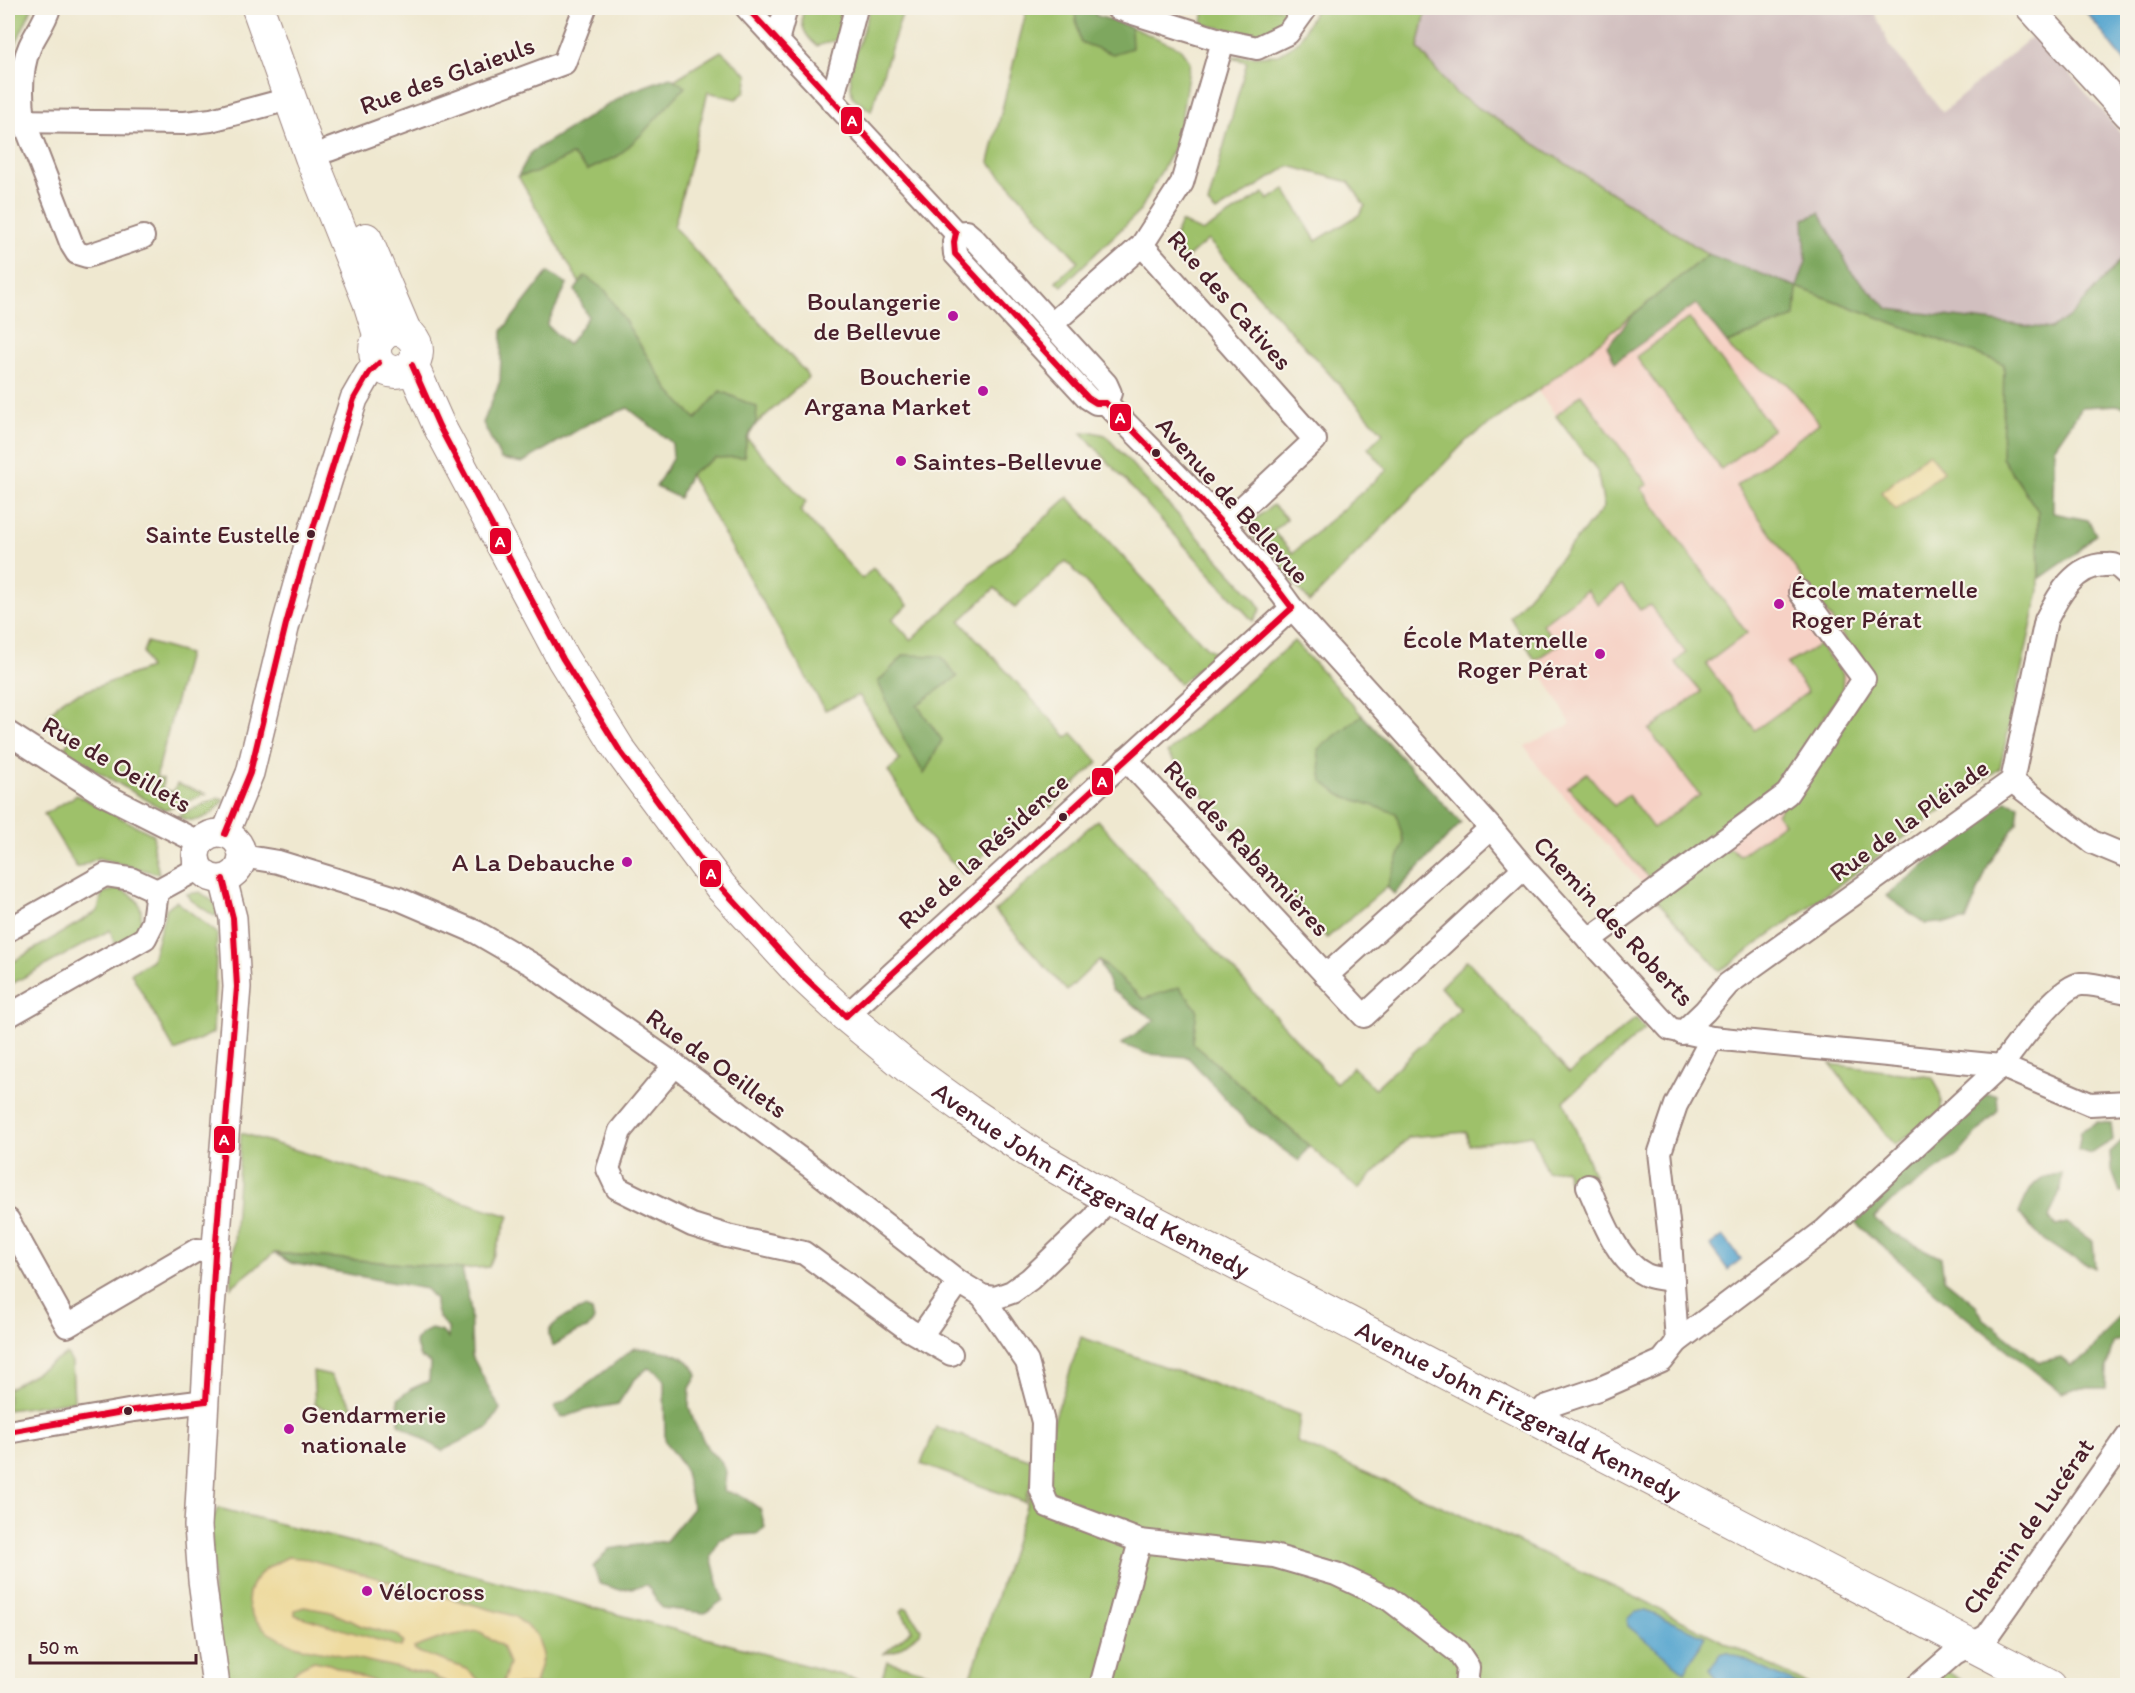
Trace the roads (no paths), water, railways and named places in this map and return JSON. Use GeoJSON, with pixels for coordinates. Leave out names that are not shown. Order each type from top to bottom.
{"type":"FeatureCollection","features":[{"type":"Feature","properties":{"kind":"main road"},"geometry":{"type":"LineString","coordinates":[[258,8],[289,99],[369,302],[388,344]]}},
{"type":"Feature","properties":{"kind":"main road"},"geometry":{"type":"LineString","coordinates":[[280,8],[328,150],[388,344]]}},
{"type":"Feature","properties":{"kind":"main road","name":"Avenue John Fitzgerald Kennedy"},"geometry":{"type":"LineString","coordinates":[[388,344],[411,335],[417,346],[416,360],[412,365],[435,417],[563,659],[620,751],[721,887],[800,973],[846,1016],[910,1069],[1031,1153],[1107,1197],[2050,1686]]}},
{"type":"Feature","properties":{"kind":"street"},"geometry":{"type":"LineString","coordinates":[[49,8],[25,58],[22,103],[16,121],[77,253],[87,256],[143,237]]}},
{"type":"Feature","properties":{"kind":"street","name":"Rue des Glaieuls"},"geometry":{"type":"LineString","coordinates":[[328,150],[564,63],[585,8]]}},
{"type":"Feature","properties":{"kind":"street"},"geometry":{"type":"LineString","coordinates":[[747,8],[956,234],[966,232],[973,238],[1053,324],[1106,384],[1110,393],[1106,403]]}},
{"type":"Feature","properties":{"kind":"street"},"geometry":{"type":"LineString","coordinates":[[777,41],[786,8]]}},
{"type":"Feature","properties":{"kind":"street"},"geometry":{"type":"LineString","coordinates":[[832,101],[856,8]]}},
{"type":"Feature","properties":{"kind":"street"},"geometry":{"type":"LineString","coordinates":[[1117,8],[1223,41],[1257,48],[1288,33],[1306,8]]}},
{"type":"Feature","properties":{"kind":"street"},"geometry":{"type":"LineString","coordinates":[[2030,8],[2127,115]]}},
{"type":"Feature","properties":{"kind":"street","name":"Rue des Catives"},"geometry":{"type":"LineString","coordinates":[[1223,41],[1182,183],[1142,245],[1315,440],[1224,525]]}},
{"type":"Feature","properties":{"kind":"street"},"geometry":{"type":"LineString","coordinates":[[16,121],[185,123],[212,120],[289,99]]}},
{"type":"Feature","properties":{"kind":"street","name":"Avenue de Bellevue"},"geometry":{"type":"LineString","coordinates":[[956,234],[955,254],[1088,398],[1096,403],[1106,403],[1224,525],[1278,588],[1292,608]]}},
{"type":"Feature","properties":{"kind":"street"},"geometry":{"type":"LineString","coordinates":[[1053,324],[1142,245]]}},
{"type":"Feature","properties":{"kind":"street"},"geometry":{"type":"LineString","coordinates":[[225,834],[250,773],[286,624],[311,535],[354,399],[388,344]]}},
{"type":"Feature","properties":{"kind":"street","name":"Rue de la Pléiade"},"geometry":{"type":"LineString","coordinates":[[1682,1033],[1728,984],[2012,781],[2046,620],[2055,601],[2067,584],[2084,571],[2098,565],[2116,566],[2127,575]]}},
{"type":"Feature","properties":{"kind":"street"},"geometry":{"type":"LineString","coordinates":[[1589,940],[1786,794],[1864,679],[1800,592]]}},
{"type":"Feature","properties":{"kind":"street","name":"Rue de la Résidence"},"geometry":{"type":"LineString","coordinates":[[846,1016],[1292,608]]}},
{"type":"Feature","properties":{"kind":"street","name":"Chemin des Roberts"},"geometry":{"type":"LineString","coordinates":[[1292,608],[1670,1029],[1712,1038],[2001,1066],[2090,1104],[2127,1102]]}},
{"type":"Feature","properties":{"kind":"street","name":"Rue de Oeillets"},"geometry":{"type":"LineString","coordinates":[[8,733],[208,863]]}},
{"type":"Feature","properties":{"kind":"street","name":"Rue des Rabannières"},"geometry":{"type":"LineString","coordinates":[[1126,759],[1364,1016],[1524,868]]}},
{"type":"Feature","properties":{"kind":"street"},"geometry":{"type":"LineString","coordinates":[[2012,781],[2092,842],[2127,857]]}},
{"type":"Feature","properties":{"kind":"street","name":"Rue des Rabannières"},"geometry":{"type":"LineString","coordinates":[[1326,976],[1491,828]]}},
{"type":"Feature","properties":{"kind":"street"},"geometry":{"type":"LineString","coordinates":[[157,891],[208,863],[237,871],[242,856],[237,842],[225,834],[212,835],[208,863],[233,918],[237,987],[199,1486],[198,1543],[216,1686]]}},
{"type":"Feature","properties":{"kind":"street","name":"Rue de Oeillets"},"geometry":{"type":"LineString","coordinates":[[242,856],[278,862],[399,899],[476,932],[533,965],[675,1065],[959,1282],[982,1296]]}},
{"type":"Feature","properties":{"kind":"street"},"geometry":{"type":"LineString","coordinates":[[8,930],[105,875],[130,879],[157,891]]}},
{"type":"Feature","properties":{"kind":"street"},"geometry":{"type":"LineString","coordinates":[[8,1016],[145,938],[153,922],[157,891]]}},
{"type":"Feature","properties":{"kind":"street"},"geometry":{"type":"LineString","coordinates":[[1537,1420],[1545,1407],[1601,1388],[1662,1361],[1677,1342],[1825,1230],[2001,1066],[2056,999],[2070,987],[2082,984],[2127,992]]}},
{"type":"Feature","properties":{"kind":"street"},"geometry":{"type":"LineString","coordinates":[[1677,1342],[1660,1152],[1676,1105],[1712,1038]]}},
{"type":"Feature","properties":{"kind":"street"},"geometry":{"type":"LineString","coordinates":[[675,1065],[620,1131],[608,1169],[617,1188],[692,1225],[727,1236],[804,1253],[909,1330],[951,1354]]}},
{"type":"Feature","properties":{"kind":"street"},"geometry":{"type":"LineString","coordinates":[[1588,1186],[1611,1238],[1629,1263],[1646,1275],[1673,1280]]}},
{"type":"Feature","properties":{"kind":"street"},"geometry":{"type":"LineString","coordinates":[[982,1296],[995,1298],[1012,1292],[1030,1279],[1094,1218],[1107,1197]]}},
{"type":"Feature","properties":{"kind":"street"},"geometry":{"type":"LineString","coordinates":[[8,1220],[67,1326],[197,1250],[215,1254]]}},
{"type":"Feature","properties":{"kind":"street"},"geometry":{"type":"LineString","coordinates":[[921,1336],[959,1282]]}},
{"type":"Feature","properties":{"kind":"street"},"geometry":{"type":"LineString","coordinates":[[982,1296],[1027,1362],[1043,1422],[1041,1489],[1048,1506],[1140,1541],[1274,1556],[1336,1574],[1389,1599],[1458,1652],[1468,1667],[1466,1686]]}},
{"type":"Feature","properties":{"kind":"street"},"geometry":{"type":"LineString","coordinates":[[8,1432],[134,1410],[206,1401]]}},
{"type":"Feature","properties":{"kind":"street","name":"Chemin de Lucérat"},"geometry":{"type":"LineString","coordinates":[[1917,1686],[1955,1653],[1987,1636],[2127,1436]]}},
{"type":"Feature","properties":{"kind":"street"},"geometry":{"type":"LineString","coordinates":[[1101,1686],[1140,1541]]}},
{"type":"Feature","properties":{"kind":"water"},"geometry":{"type":"Polygon","coordinates":[[[2083,8],[2127,8],[2127,64],[2083,8]]]}},
{"type":"Feature","properties":{"kind":"water"},"geometry":{"type":"Polygon","coordinates":[[[1723,1236],[1741,1259],[1728,1270],[1710,1246],[1723,1236]]]}},
{"type":"Feature","properties":{"kind":"water"},"geometry":{"type":"Polygon","coordinates":[[[1635,1611],[1646,1611],[1705,1636],[1685,1672],[1628,1626],[1627,1618],[1635,1611]]]}},
{"type":"Feature","properties":{"kind":"water"},"geometry":{"type":"Polygon","coordinates":[[[1727,1652],[1799,1685],[1721,1685],[1710,1669],[1720,1654],[1727,1652]]]}},
{"type":"Feature","properties":{"kind":"place","name":"Boulangerie de Bellevue"},"geometry":{"type":"Point","coordinates":[953,316]}},
{"type":"Feature","properties":{"kind":"place","name":"Boucherie Argana Market"},"geometry":{"type":"Point","coordinates":[983,391]}},
{"type":"Feature","properties":{"kind":"place","name":"Saintes-Bellevue"},"geometry":{"type":"Point","coordinates":[901,461]}},
{"type":"Feature","properties":{"kind":"place","name":"Sainte Eustelle"},"geometry":{"type":"Point","coordinates":[311,534]}},
{"type":"Feature","properties":{"kind":"place","name":"École maternelle Roger Pérat"},"geometry":{"type":"Point","coordinates":[1779,604]}},
{"type":"Feature","properties":{"kind":"place","name":"École Maternelle Roger Pérat"},"geometry":{"type":"Point","coordinates":[1600,654]}},
{"type":"Feature","properties":{"kind":"place","name":"A La Debauche"},"geometry":{"type":"Point","coordinates":[627,862]}},
{"type":"Feature","properties":{"kind":"place","name":"Gendarmerie nationale"},"geometry":{"type":"Point","coordinates":[289,1429]}},
{"type":"Feature","properties":{"kind":"place","name":"Vélocross"},"geometry":{"type":"Point","coordinates":[367,1591]}}]}
